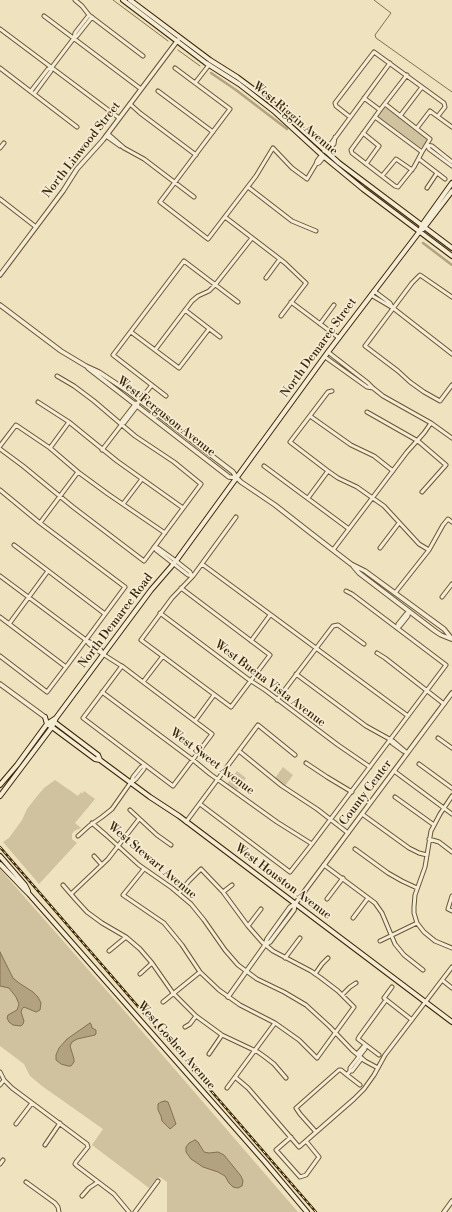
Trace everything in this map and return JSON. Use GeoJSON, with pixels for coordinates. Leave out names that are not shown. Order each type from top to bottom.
{"type":"FeatureCollection","features":[{"type":"Feature","properties":{"kind":"main road","name":"West Riggin Avenue"},"geometry":{"type":"LineString","coordinates":[[123,0],[237,77],[276,106],[324,154]]}},
{"type":"Feature","properties":{"kind":"main road","name":"West Riggin Avenue"},"geometry":{"type":"LineString","coordinates":[[130,0],[209,65],[239,84],[275,112],[366,192],[451,254]]}},
{"type":"Feature","properties":{"kind":"main road"},"geometry":{"type":"LineString","coordinates":[[324,154],[345,170],[352,173],[452,248]]}},
{"type":"Feature","properties":{"kind":"main road","name":"North Demaree Street"},"geometry":{"type":"LineString","coordinates":[[237,478],[328,352],[420,231],[452,183]]}},
{"type":"Feature","properties":{"kind":"main road","name":"North Demaree Street"},"geometry":{"type":"LineString","coordinates":[[423,226],[452,191]]}},
{"type":"Feature","properties":{"kind":"main road","name":"North Demaree Road"},"geometry":{"type":"LineString","coordinates":[[0,785],[24,756],[47,724],[54,720],[151,590],[175,562],[237,478]]}},
{"type":"Feature","properties":{"kind":"main road"},"geometry":{"type":"LineString","coordinates":[[45,717],[47,724]]}},
{"type":"Feature","properties":{"kind":"main road","name":"West Houston Avenue"},"geometry":{"type":"LineString","coordinates":[[45,717],[54,720],[98,754],[100,760]]}},
{"type":"Feature","properties":{"kind":"main road"},"geometry":{"type":"LineString","coordinates":[[0,796],[52,727],[54,720]]}},
{"type":"Feature","properties":{"kind":"main road","name":"West Houston Avenue"},"geometry":{"type":"LineString","coordinates":[[47,724],[186,822],[452,1022]]}},
{"type":"Feature","properties":{"kind":"main road"},"geometry":{"type":"LineString","coordinates":[[10,782],[10,778],[23,762],[24,756]]}},
{"type":"Feature","properties":{"kind":"main road","name":"West Goshen Avenue"},"geometry":{"type":"LineString","coordinates":[[0,856],[25,885],[29,894]]}},
{"type":"Feature","properties":{"kind":"main road","name":"West Goshen Avenue"},"geometry":{"type":"LineString","coordinates":[[0,864],[29,894],[265,1162],[307,1212]]}},
{"type":"Feature","properties":{"kind":"street"},"geometry":{"type":"LineString","coordinates":[[75,0],[90,16],[143,56]]}},
{"type":"Feature","properties":{"kind":"street"},"geometry":{"type":"LineString","coordinates":[[44,16],[141,89]]}},
{"type":"Feature","properties":{"kind":"street"},"geometry":{"type":"LineString","coordinates":[[34,94],[90,16]]}},
{"type":"Feature","properties":{"kind":"street"},"geometry":{"type":"LineString","coordinates":[[0,29],[120,118]]}},
{"type":"Feature","properties":{"kind":"street","name":"North Linwood Street"},"geometry":{"type":"LineString","coordinates":[[0,275],[63,191],[77,169],[107,135],[179,39]]}},
{"type":"Feature","properties":{"kind":"street"},"geometry":{"type":"LineString","coordinates":[[350,117],[335,104],[374,52],[444,103],[445,105],[438,116]]}},
{"type":"Feature","properties":{"kind":"street"},"geometry":{"type":"LineString","coordinates":[[175,68],[230,109],[160,202],[208,239],[248,187],[273,148],[292,168],[307,179],[317,161],[333,144],[335,137],[390,63]]}},
{"type":"Feature","properties":{"kind":"street"},"geometry":{"type":"LineString","coordinates":[[195,83],[209,65]]}},
{"type":"Feature","properties":{"kind":"street"},"geometry":{"type":"LineString","coordinates":[[31,91],[48,69],[52,67]]}},
{"type":"Feature","properties":{"kind":"street"},"geometry":{"type":"LineString","coordinates":[[0,68],[78,127]]}},
{"type":"Feature","properties":{"kind":"street"},"geometry":{"type":"LineString","coordinates":[[384,104],[430,139],[412,170],[398,187],[366,164],[351,151],[351,149],[384,104],[407,75]]}},
{"type":"Feature","properties":{"kind":"street"},"geometry":{"type":"LineString","coordinates":[[400,116],[422,87]]}},
{"type":"Feature","properties":{"kind":"street"},"geometry":{"type":"LineString","coordinates":[[158,91],[213,132]]}},
{"type":"Feature","properties":{"kind":"street"},"geometry":{"type":"LineString","coordinates":[[364,98],[380,110]]}},
{"type":"Feature","properties":{"kind":"street"},"geometry":{"type":"LineString","coordinates":[[130,104],[196,155]]}},
{"type":"Feature","properties":{"kind":"street"},"geometry":{"type":"LineString","coordinates":[[417,128],[430,111],[452,127]]}},
{"type":"Feature","properties":{"kind":"street"},"geometry":{"type":"LineString","coordinates":[[375,117],[422,152]]}},
{"type":"Feature","properties":{"kind":"street"},"geometry":{"type":"LineString","coordinates":[[363,132],[379,146],[366,164]]}},
{"type":"Feature","properties":{"kind":"street"},"geometry":{"type":"LineString","coordinates":[[107,135],[117,145],[144,159],[194,196]]}},
{"type":"Feature","properties":{"kind":"street"},"geometry":{"type":"LineString","coordinates":[[0,148],[4,143]]}},
{"type":"Feature","properties":{"kind":"street"},"geometry":{"type":"LineString","coordinates":[[427,145],[429,149],[452,162]]}},
{"type":"Feature","properties":{"kind":"street"},"geometry":{"type":"LineString","coordinates":[[440,155],[452,166]]}},
{"type":"Feature","properties":{"kind":"street"},"geometry":{"type":"LineString","coordinates":[[419,158],[445,179]]}},
{"type":"Feature","properties":{"kind":"street"},"geometry":{"type":"LineString","coordinates":[[382,176],[396,159],[412,170]]}},
{"type":"Feature","properties":{"kind":"street"},"geometry":{"type":"LineString","coordinates":[[427,188],[437,173]]}},
{"type":"Feature","properties":{"kind":"street"},"geometry":{"type":"LineString","coordinates":[[248,187],[292,221],[316,231]]}},
{"type":"Feature","properties":{"kind":"street"},"geometry":{"type":"LineString","coordinates":[[0,199],[36,227]]}},
{"type":"Feature","properties":{"kind":"street"},"geometry":{"type":"LineString","coordinates":[[225,217],[280,259],[306,284],[281,316]]}},
{"type":"Feature","properties":{"kind":"street"},"geometry":{"type":"LineString","coordinates":[[155,350],[184,310],[195,299],[216,285],[252,238]]}},
{"type":"Feature","properties":{"kind":"street"},"geometry":{"type":"LineString","coordinates":[[266,278],[280,259]]}},
{"type":"Feature","properties":{"kind":"street"},"geometry":{"type":"LineString","coordinates":[[166,396],[113,355],[184,261],[238,302]]}},
{"type":"Feature","properties":{"kind":"street"},"geometry":{"type":"LineString","coordinates":[[452,297],[420,275],[412,283],[365,346],[410,382],[440,401],[452,385]]}},
{"type":"Feature","properties":{"kind":"street"},"geometry":{"type":"LineString","coordinates":[[373,293],[452,354]]}},
{"type":"Feature","properties":{"kind":"street"},"geometry":{"type":"LineString","coordinates":[[291,302],[339,338]]}},
{"type":"Feature","properties":{"kind":"street"},"geometry":{"type":"LineString","coordinates":[[320,324],[334,304]]}},
{"type":"Feature","properties":{"kind":"street","name":"West Ferguson Avenue"},"geometry":{"type":"LineString","coordinates":[[0,305],[51,343],[86,366],[229,477],[237,478]]}},
{"type":"Feature","properties":{"kind":"street"},"geometry":{"type":"LineString","coordinates":[[184,310],[220,337]]}},
{"type":"Feature","properties":{"kind":"street"},"geometry":{"type":"LineString","coordinates":[[130,332],[179,368],[209,329]]}},
{"type":"Feature","properties":{"kind":"street"},"geometry":{"type":"LineString","coordinates":[[328,352],[393,402],[431,423],[452,438]]}},
{"type":"Feature","properties":{"kind":"street"},"geometry":{"type":"LineString","coordinates":[[325,357],[367,387],[373,388]]}},
{"type":"Feature","properties":{"kind":"street","name":"West Ferguson Avenue"},"geometry":{"type":"LineString","coordinates":[[86,366],[94,369],[139,401],[233,472],[237,478],[286,512],[333,550],[396,593],[444,629],[452,639]]}},
{"type":"Feature","properties":{"kind":"street"},"geometry":{"type":"LineString","coordinates":[[0,449],[24,466],[144,561],[202,484],[174,462],[141,440],[74,386],[57,376]]}},
{"type":"Feature","properties":{"kind":"street"},"geometry":{"type":"LineString","coordinates":[[102,450],[122,424],[122,421],[152,384]]}},
{"type":"Feature","properties":{"kind":"street"},"geometry":{"type":"LineString","coordinates":[[332,391],[328,392],[290,442],[338,478],[357,487],[384,506],[419,544],[429,550]]}},
{"type":"Feature","properties":{"kind":"street"},"geometry":{"type":"LineString","coordinates":[[38,402],[69,422],[102,450],[183,508]]}},
{"type":"Feature","properties":{"kind":"street"},"geometry":{"type":"LineString","coordinates":[[367,412],[418,441],[446,466],[422,492]]}},
{"type":"Feature","properties":{"kind":"street"},"geometry":{"type":"LineString","coordinates":[[310,416],[351,445],[374,456],[393,471]]}},
{"type":"Feature","properties":{"kind":"street"},"geometry":{"type":"LineString","coordinates":[[50,448],[69,422]]}},
{"type":"Feature","properties":{"kind":"street"},"geometry":{"type":"LineString","coordinates":[[333,550],[407,452],[418,441],[431,423]]}},
{"type":"Feature","properties":{"kind":"street"},"geometry":{"type":"LineString","coordinates":[[0,446],[16,424],[50,448],[78,472],[108,494],[165,533]]}},
{"type":"Feature","properties":{"kind":"street"},"geometry":{"type":"LineString","coordinates":[[264,466],[349,529]]}},
{"type":"Feature","properties":{"kind":"street"},"geometry":{"type":"LineString","coordinates":[[308,498],[328,471]]}},
{"type":"Feature","properties":{"kind":"street"},"geometry":{"type":"LineString","coordinates":[[40,523],[78,472]]}},
{"type":"Feature","properties":{"kind":"street"},"geometry":{"type":"LineString","coordinates":[[123,504],[142,479]]}},
{"type":"Feature","properties":{"kind":"street"},"geometry":{"type":"LineString","coordinates":[[0,490],[40,523],[125,587],[47,692],[0,656]]}},
{"type":"Feature","properties":{"kind":"street"},"geometry":{"type":"LineString","coordinates":[[181,588],[270,655],[231,708],[141,640],[160,613],[174,596],[181,588],[192,576],[202,564],[236,517]]}},
{"type":"Feature","properties":{"kind":"street"},"geometry":{"type":"LineString","coordinates":[[396,593],[429,550],[440,529],[448,519],[452,522]]}},
{"type":"Feature","properties":{"kind":"street"},"geometry":{"type":"LineString","coordinates":[[380,548],[400,523]]}},
{"type":"Feature","properties":{"kind":"street"},"geometry":{"type":"LineString","coordinates":[[14,545],[105,614]]}},
{"type":"Feature","properties":{"kind":"street"},"geometry":{"type":"LineString","coordinates":[[154,547],[156,550],[175,562],[188,575],[192,576]]}},
{"type":"Feature","properties":{"kind":"street"},"geometry":{"type":"LineString","coordinates":[[202,564],[408,716]]}},
{"type":"Feature","properties":{"kind":"street","name":"West Ferguson Avenue"},"geometry":{"type":"LineString","coordinates":[[352,564],[359,573],[409,611],[441,634],[452,639]]}},
{"type":"Feature","properties":{"kind":"street"},"geometry":{"type":"LineString","coordinates":[[9,624],[48,571]]}},
{"type":"Feature","properties":{"kind":"street"},"geometry":{"type":"LineString","coordinates":[[0,576],[86,640],[98,651],[122,666],[212,734],[173,786],[82,718],[122,666]]}},
{"type":"Feature","properties":{"kind":"street"},"geometry":{"type":"LineString","coordinates":[[442,597],[452,584]]}},
{"type":"Feature","properties":{"kind":"street"},"geometry":{"type":"LineString","coordinates":[[200,804],[290,872],[352,792],[446,665],[346,591]]}},
{"type":"Feature","properties":{"kind":"street"},"geometry":{"type":"LineString","coordinates":[[397,628],[398,624],[409,611]]}},
{"type":"Feature","properties":{"kind":"street","name":"West Buena Vista Avenue"},"geometry":{"type":"LineString","coordinates":[[160,613],[338,745],[370,766]]}},
{"type":"Feature","properties":{"kind":"street"},"geometry":{"type":"LineString","coordinates":[[251,641],[270,614]]}},
{"type":"Feature","properties":{"kind":"street"},"geometry":{"type":"LineString","coordinates":[[0,617],[66,667]]}},
{"type":"Feature","properties":{"kind":"street"},"geometry":{"type":"LineString","coordinates":[[277,700],[331,627],[338,625],[364,644]]}},
{"type":"Feature","properties":{"kind":"street"},"geometry":{"type":"LineString","coordinates":[[377,653],[444,704]]}},
{"type":"Feature","properties":{"kind":"street"},"geometry":{"type":"LineString","coordinates":[[143,682],[163,656]]}},
{"type":"Feature","properties":{"kind":"street"},"geometry":{"type":"LineString","coordinates":[[296,674],[407,753]]}},
{"type":"Feature","properties":{"kind":"street","name":"West Houston Avenue"},"geometry":{"type":"LineString","coordinates":[[0,684],[45,717]]}},
{"type":"Feature","properties":{"kind":"street","name":"West Sweet Avenue"},"geometry":{"type":"LineString","coordinates":[[102,692],[218,780],[277,822],[312,844]]}},
{"type":"Feature","properties":{"kind":"street","name":"County Center"},"geometry":{"type":"LineString","coordinates":[[228,997],[246,971],[294,910],[296,904],[324,865],[452,693]]}},
{"type":"Feature","properties":{"kind":"street"},"geometry":{"type":"LineString","coordinates":[[195,721],[214,695]]}},
{"type":"Feature","properties":{"kind":"street"},"geometry":{"type":"LineString","coordinates":[[186,822],[258,725],[294,754]]}},
{"type":"Feature","properties":{"kind":"street"},"geometry":{"type":"LineString","coordinates":[[438,738],[452,748]]}},
{"type":"Feature","properties":{"kind":"street"},"geometry":{"type":"LineString","coordinates":[[239,751],[277,782],[317,809],[348,833]]}},
{"type":"Feature","properties":{"kind":"street"},"geometry":{"type":"LineString","coordinates":[[306,763],[352,792]]}},
{"type":"Feature","properties":{"kind":"street"},"geometry":{"type":"LineString","coordinates":[[78,836],[92,823],[112,809],[133,777],[145,764]]}},
{"type":"Feature","properties":{"kind":"street"},"geometry":{"type":"LineString","coordinates":[[419,764],[452,788]]}},
{"type":"Feature","properties":{"kind":"street"},"geometry":{"type":"LineString","coordinates":[[394,771],[452,814]]}},
{"type":"Feature","properties":{"kind":"street"},"geometry":{"type":"LineString","coordinates":[[452,796],[434,825],[429,839],[424,873],[414,900],[414,913],[417,923],[424,932],[431,939],[452,948]]}},
{"type":"Feature","properties":{"kind":"street"},"geometry":{"type":"LineString","coordinates":[[396,797],[434,825]]}},
{"type":"Feature","properties":{"kind":"street"},"geometry":{"type":"LineString","coordinates":[[130,810],[156,835],[171,845]]}},
{"type":"Feature","properties":{"kind":"street"},"geometry":{"type":"LineString","coordinates":[[362,814],[409,848],[419,853],[427,854]]}},
{"type":"Feature","properties":{"kind":"street"},"geometry":{"type":"LineString","coordinates":[[71,894],[102,865],[139,819]]}},
{"type":"Feature","properties":{"kind":"street","name":"West Stewart Avenue"},"geometry":{"type":"LineString","coordinates":[[92,823],[144,869],[166,883],[191,904],[231,958],[246,971],[257,979],[301,1002],[316,1013],[359,1056],[378,1068]]}},
{"type":"Feature","properties":{"kind":"street"},"geometry":{"type":"LineString","coordinates":[[429,839],[442,844],[452,852]]}},
{"type":"Feature","properties":{"kind":"street"},"geometry":{"type":"LineString","coordinates":[[356,849],[388,873],[418,888]]}},
{"type":"Feature","properties":{"kind":"street"},"geometry":{"type":"LineString","coordinates":[[94,856],[102,865]]}},
{"type":"Feature","properties":{"kind":"street"},"geometry":{"type":"LineString","coordinates":[[324,865],[368,898],[380,910],[395,944],[404,955],[423,970]]}},
{"type":"Feature","properties":{"kind":"street"},"geometry":{"type":"LineString","coordinates":[[144,869],[123,895],[164,923],[178,939],[200,972],[214,986],[240,1005],[275,1023],[299,1040],[317,1058],[354,1007],[342,995],[315,974],[285,958],[266,945],[248,926],[223,892],[201,869],[189,880],[179,893]]}},
{"type":"Feature","properties":{"kind":"street"},"geometry":{"type":"LineString","coordinates":[[327,899],[343,878]]}},
{"type":"Feature","properties":{"kind":"street"},"geometry":{"type":"LineString","coordinates":[[63,885],[81,906],[95,918],[126,937],[140,949],[182,1004],[222,1035],[265,1057],[274,1064],[286,1078]]}},
{"type":"Feature","properties":{"kind":"street"},"geometry":{"type":"LineString","coordinates":[[223,892],[232,885]]}},
{"type":"Feature","properties":{"kind":"street"},"geometry":{"type":"LineString","coordinates":[[452,896],[448,909],[452,911]]}},
{"type":"Feature","properties":{"kind":"street"},"geometry":{"type":"LineString","coordinates":[[353,918],[368,898]]}},
{"type":"Feature","properties":{"kind":"street"},"geometry":{"type":"LineString","coordinates":[[248,926],[261,909]]}},
{"type":"Feature","properties":{"kind":"street"},"geometry":{"type":"LineString","coordinates":[[380,941],[417,923]]}},
{"type":"Feature","properties":{"kind":"street"},"geometry":{"type":"LineString","coordinates":[[109,951],[126,937]]}},
{"type":"Feature","properties":{"kind":"street"},"geometry":{"type":"LineString","coordinates":[[285,958],[300,938]]}},
{"type":"Feature","properties":{"kind":"street"},"geometry":{"type":"LineString","coordinates":[[315,974],[328,958]]}},
{"type":"Feature","properties":{"kind":"street"},"geometry":{"type":"LineString","coordinates":[[140,974],[152,963]]}},
{"type":"Feature","properties":{"kind":"street"},"geometry":{"type":"LineString","coordinates":[[235,1077],[248,1088],[299,1147],[359,1094],[371,1080],[385,1055],[452,967]]}},
{"type":"Feature","properties":{"kind":"street"},"geometry":{"type":"LineString","coordinates":[[163,1002],[200,972]]}},
{"type":"Feature","properties":{"kind":"street"},"geometry":{"type":"LineString","coordinates":[[442,980],[452,988]]}},
{"type":"Feature","properties":{"kind":"street"},"geometry":{"type":"LineString","coordinates":[[342,995],[356,983]]}},
{"type":"Feature","properties":{"kind":"street"},"geometry":{"type":"LineString","coordinates":[[378,1055],[358,1039],[386,1000],[384,998],[392,987]]}},
{"type":"Feature","properties":{"kind":"street"},"geometry":{"type":"LineString","coordinates":[[386,1000],[412,1020]]}},
{"type":"Feature","properties":{"kind":"street"},"geometry":{"type":"LineString","coordinates":[[185,1027],[190,1024],[196,1016]]}},
{"type":"Feature","properties":{"kind":"street"},"geometry":{"type":"LineString","coordinates":[[227,1088],[275,1023]]}},
{"type":"Feature","properties":{"kind":"street"},"geometry":{"type":"LineString","coordinates":[[209,1054],[222,1035]]}},
{"type":"Feature","properties":{"kind":"street"},"geometry":{"type":"LineString","coordinates":[[347,1075],[365,1045]]}},
{"type":"Feature","properties":{"kind":"street"},"geometry":{"type":"LineString","coordinates":[[316,1132],[296,1108],[339,1070],[360,1084]]}},
{"type":"Feature","properties":{"kind":"street"},"geometry":{"type":"LineString","coordinates":[[0,1072],[4,1080],[12,1088],[87,1144],[88,1147],[75,1164],[114,1194],[129,1212]]}},
{"type":"Feature","properties":{"kind":"street"},"geometry":{"type":"LineString","coordinates":[[0,1085],[4,1080]]}},
{"type":"Feature","properties":{"kind":"street"},"geometry":{"type":"LineString","coordinates":[[16,1124],[32,1103]]}},
{"type":"Feature","properties":{"kind":"street"},"geometry":{"type":"LineString","coordinates":[[45,1145],[60,1123]]}},
{"type":"Feature","properties":{"kind":"street"},"geometry":{"type":"LineString","coordinates":[[291,1137],[276,1150],[300,1178],[306,1175],[319,1157],[306,1141]]}},
{"type":"Feature","properties":{"kind":"street"},"geometry":{"type":"LineString","coordinates":[[0,1164],[3,1160]]}},
{"type":"Feature","properties":{"kind":"street"},"geometry":{"type":"LineString","coordinates":[[135,1212],[158,1181]]}},
{"type":"Feature","properties":{"kind":"street"},"geometry":{"type":"LineString","coordinates":[[26,1182],[55,1203],[59,1212]]}},
{"type":"Feature","properties":{"kind":"street"},"geometry":{"type":"LineString","coordinates":[[82,1196],[98,1182]]}},
{"type":"Feature","properties":{"kind":"street"},"geometry":{"type":"LineString","coordinates":[[444,1212],[452,1201]]}},
{"type":"Feature","properties":{"kind":"shaded area"},"geometry":{"type":"Polygon","coordinates":[[[383,108],[386,108],[427,138],[427,141],[422,147],[379,117],[379,114],[383,108]]]}},
{"type":"Feature","properties":{"kind":"shaded area"},"geometry":{"type":"Polygon","coordinates":[[[283,767],[293,775],[285,786],[275,778],[283,767]]]}},
{"type":"Feature","properties":{"kind":"shaded area"},"geometry":{"type":"Polygon","coordinates":[[[237,771],[246,778],[237,790],[227,784],[237,771]]]}},
{"type":"Feature","properties":{"kind":"shaded area"},"geometry":{"type":"Polygon","coordinates":[[[55,780],[78,796],[84,791],[95,799],[75,823],[81,828],[74,831],[72,834],[72,839],[77,843],[39,884],[3,842],[9,838],[22,820],[27,809],[38,795],[44,788],[55,780]]]}},
{"type":"Feature","properties":{"kind":"shaded area"},"geometry":{"type":"Polygon","coordinates":[[[0,869],[298,1212],[167,1212],[167,1182],[160,1177],[157,1178],[149,1188],[92,1145],[103,1129],[42,1086],[30,1076],[24,1064],[0,1046],[0,869]]]}},
{"type":"Feature","properties":{"kind":"shaded area"},"geometry":{"type":"Polygon","coordinates":[[[0,952],[13,978],[33,992],[41,1003],[40,1010],[36,1012],[24,1007],[22,1009],[21,1012],[24,1021],[21,1026],[13,1025],[7,1018],[8,1015],[17,1010],[19,1004],[9,988],[0,986],[0,952]]]}},
{"type":"Feature","properties":{"kind":"shaded area"},"geometry":{"type":"Polygon","coordinates":[[[90,1023],[92,1028],[96,1030],[96,1034],[77,1039],[72,1042],[70,1046],[74,1062],[71,1066],[61,1064],[56,1060],[56,1055],[59,1048],[67,1039],[90,1023]]]}},
{"type":"Feature","properties":{"kind":"shaded area"},"geometry":{"type":"Polygon","coordinates":[[[165,1101],[168,1102],[176,1124],[170,1129],[162,1121],[158,1110],[158,1104],[165,1101]]]}},
{"type":"Feature","properties":{"kind":"shaded area"},"geometry":{"type":"Polygon","coordinates":[[[195,1140],[204,1152],[218,1152],[224,1155],[241,1176],[243,1181],[242,1186],[238,1188],[233,1187],[225,1176],[203,1167],[191,1159],[186,1152],[186,1147],[189,1143],[195,1140]]]}},
{"type":"Feature","properties":{"kind":"waterway"},"geometry":{"type":"LineString","coordinates":[[113,0],[168,41]]}},
{"type":"Feature","properties":{"kind":"waterway"},"geometry":{"type":"LineString","coordinates":[[374,0],[391,13],[375,35],[376,38],[452,92]]}},
{"type":"Feature","properties":{"kind":"waterway"},"geometry":{"type":"LineString","coordinates":[[178,50],[200,66]]}},
{"type":"Feature","properties":{"kind":"waterway"},"geometry":{"type":"LineString","coordinates":[[211,73],[287,129]]}},
{"type":"Feature","properties":{"kind":"waterway"},"geometry":{"type":"LineString","coordinates":[[423,243],[452,265]]}},
{"type":"Feature","properties":{"kind":"railway"},"geometry":{"type":"LineString","coordinates":[[0,847],[316,1212]]}}]}
